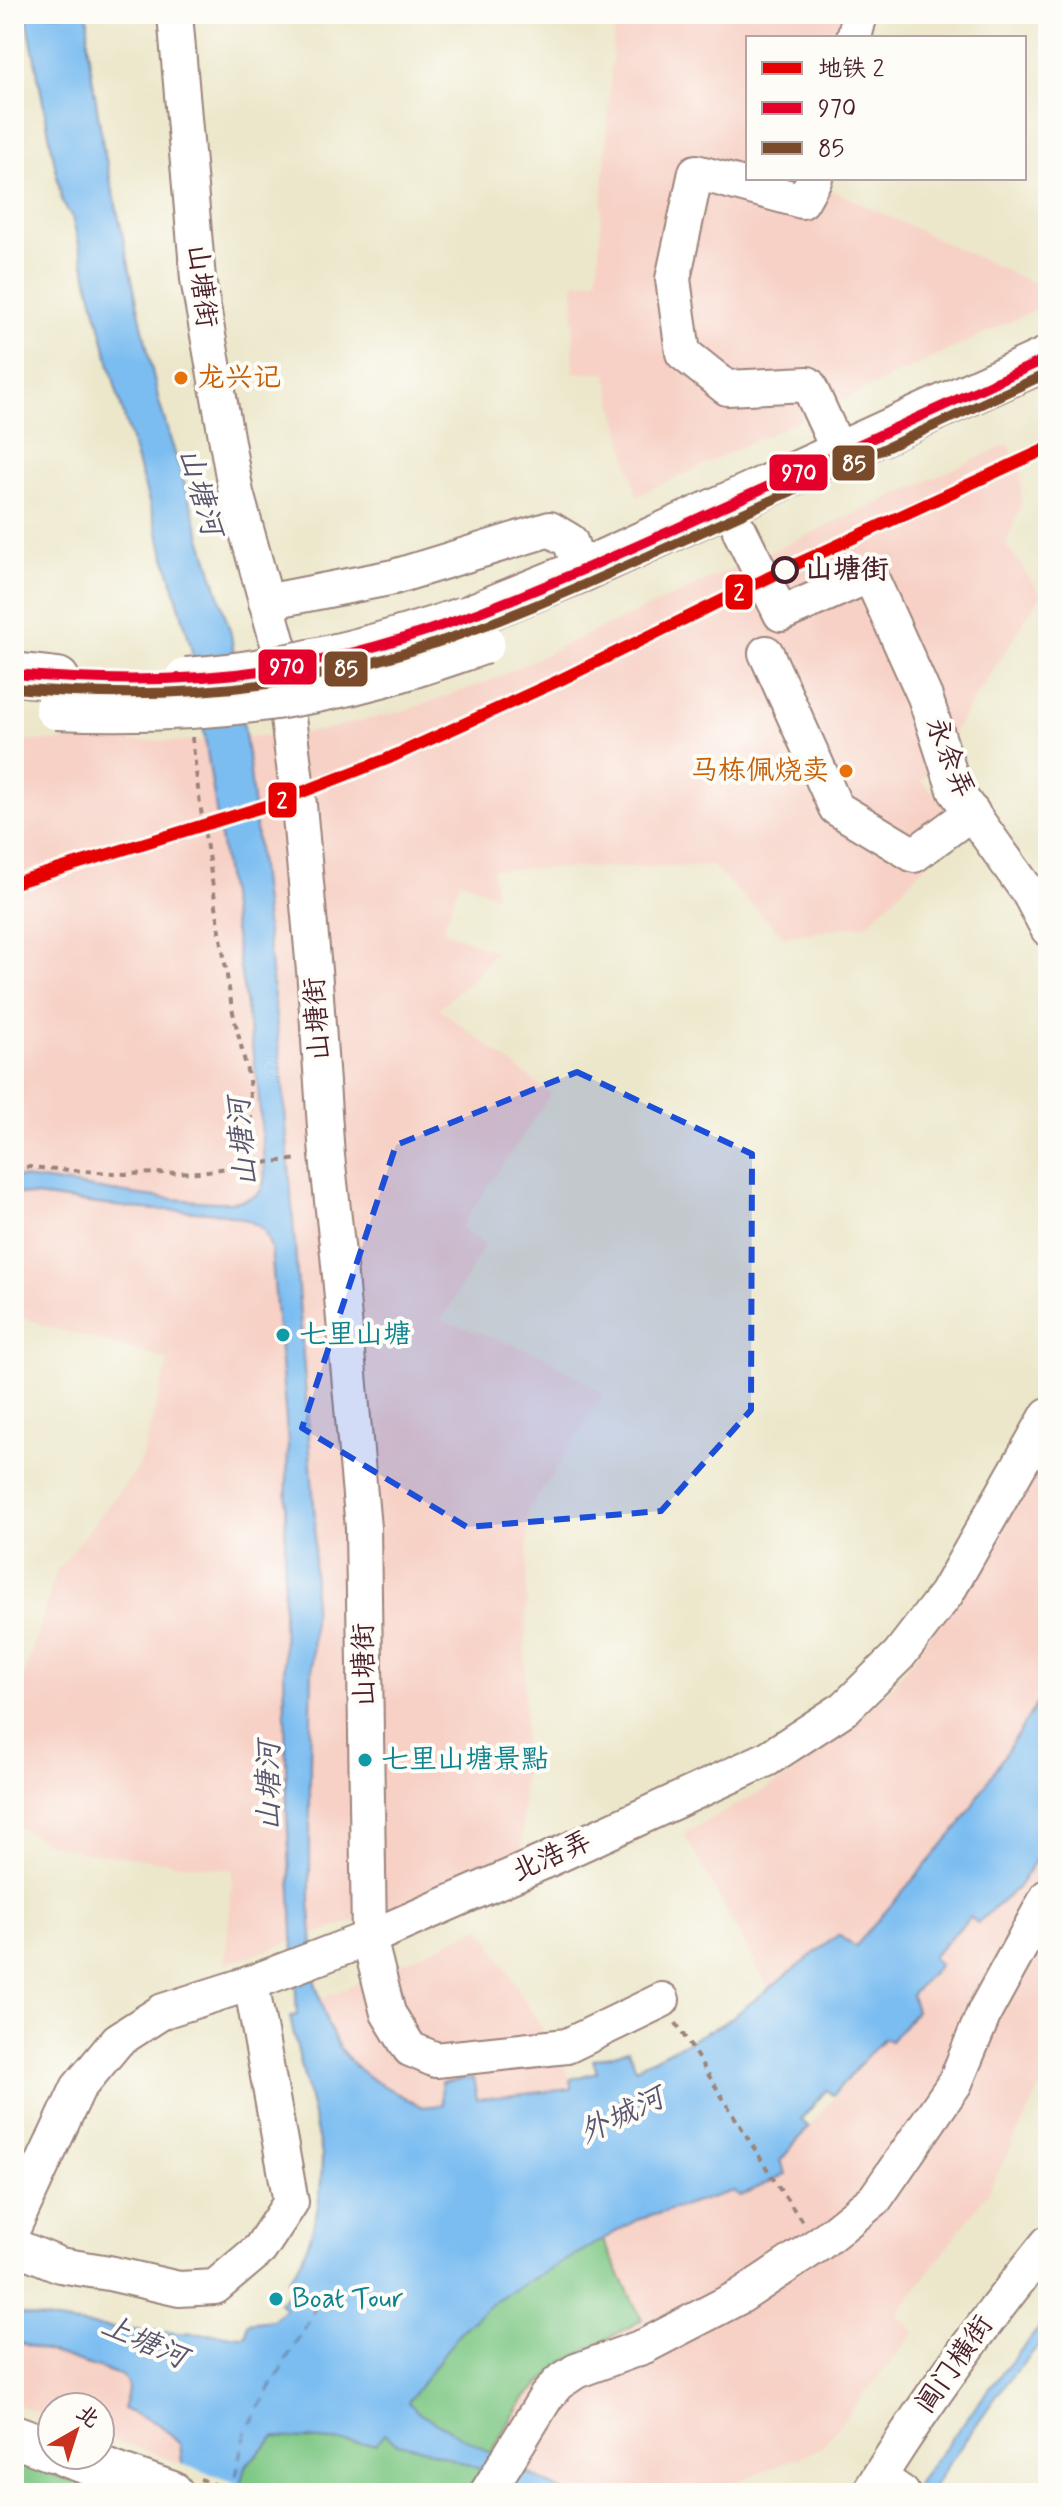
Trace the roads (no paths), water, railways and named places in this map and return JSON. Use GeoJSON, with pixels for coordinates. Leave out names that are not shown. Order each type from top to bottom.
{"type":"FeatureCollection","features":[{"type":"Feature","properties":{"kind":"main road"},"geometry":{"type":"LineString","coordinates":[[14,674],[57,693],[149,711],[250,702],[363,680],[478,629],[581,571],[1048,358]]}},
{"type":"Feature","properties":{"kind":"main road"},"geometry":{"type":"LineString","coordinates":[[478,629],[593,597],[1048,391]]}},
{"type":"Feature","properties":{"kind":"main road"},"geometry":{"type":"LineString","coordinates":[[14,704],[57,693]]}},
{"type":"Feature","properties":{"kind":"main road"},"geometry":{"type":"LineString","coordinates":[[14,2436],[36,2444]]}},
{"type":"Feature","properties":{"kind":"main road"},"geometry":{"type":"LineString","coordinates":[[110,2471],[163,2490]]}},
{"type":"Feature","properties":{"kind":"street","name":"山塘街"},"geometry":{"type":"LineString","coordinates":[[175,14],[198,279],[236,493],[279,647],[299,805],[327,1156],[363,1528],[353,1944],[410,2049],[436,2060],[567,2046],[669,2012]]}},
{"type":"Feature","properties":{"kind":"street"},"geometry":{"type":"LineString","coordinates":[[854,36],[860,14]]}},
{"type":"Feature","properties":{"kind":"street"},"geometry":{"type":"LineString","coordinates":[[814,180],[802,201],[696,172],[673,279],[683,353],[727,388],[808,384],[840,454]]}},
{"type":"Feature","properties":{"kind":"street"},"geometry":{"type":"LineString","coordinates":[[266,602],[394,577],[550,529],[570,541],[581,571]]}},
{"type":"Feature","properties":{"kind":"street","name":"永余弄"},"geometry":{"type":"LineString","coordinates":[[740,531],[781,614],[870,575],[925,697],[955,790],[1029,893],[1048,929]]}},
{"type":"Feature","properties":{"kind":"street"},"geometry":{"type":"LineString","coordinates":[[766,653],[836,808],[914,855],[972,812]]}},
{"type":"Feature","properties":{"kind":"street","name":"北浩弄"},"geometry":{"type":"LineString","coordinates":[[14,2226],[78,2088],[118,2040],[163,2011],[353,1944],[767,1759],[845,1708],[899,1655],[946,1594],[1048,1415]]}},
{"type":"Feature","properties":{"kind":"street"},"geometry":{"type":"LineString","coordinates":[[488,2491],[546,2397],[558,2383],[576,2371],[645,2346],[741,2296],[819,2244],[875,2199],[955,2083],[985,2011],[1048,1896]]}},
{"type":"Feature","properties":{"kind":"street"},"geometry":{"type":"LineString","coordinates":[[14,2246],[60,2265],[179,2289],[215,2287],[260,2249],[291,2202],[263,1978]]}},
{"type":"Feature","properties":{"kind":"street","name":"阊门横街"},"geometry":{"type":"LineString","coordinates":[[883,2488],[987,2318],[1048,2243]]}},
{"type":"Feature","properties":{"kind":"water"},"geometry":{"type":"Polygon","coordinates":[[[29,14],[88,14],[88,50],[103,146],[159,402],[231,634],[249,763],[283,1084],[315,1519],[310,1909],[316,1985],[328,2025],[340,2049],[373,2080],[422,2107],[442,2105],[441,2082],[473,2078],[477,2099],[571,2089],[571,2079],[597,2072],[593,2060],[628,2050],[636,2068],[726,2022],[838,1935],[855,1947],[960,1825],[1048,1686],[1048,1841],[1017,1888],[977,1923],[970,1917],[932,1957],[939,1965],[911,1995],[916,2011],[891,2041],[884,2038],[833,2095],[826,2090],[801,2120],[809,2127],[780,2161],[786,2174],[740,2196],[733,2191],[637,2220],[494,2301],[463,2329],[408,2402],[417,2411],[565,2493],[516,2493],[483,2470],[398,2443],[384,2434],[376,2444],[275,2437],[245,2466],[238,2493],[183,2472],[180,2444],[159,2424],[123,2409],[128,2386],[120,2375],[14,2341],[14,2313],[101,2327],[246,2336],[248,2323],[272,2320],[285,2309],[279,2302],[295,2286],[288,2280],[311,2236],[320,2188],[322,2155],[290,2017],[297,2015],[287,1813],[283,1614],[288,1444],[271,1248],[264,1230],[238,1217],[14,1193],[14,1177],[152,1197],[233,1202],[256,1195],[262,1189],[265,1177],[258,1086],[191,646],[116,389],[72,217],[62,202],[28,23],[29,14]]]}},
{"type":"Feature","properties":{"kind":"water"},"geometry":{"type":"Polygon","coordinates":[[[1048,2317],[1048,2334],[1000,2391],[928,2493],[910,2493],[993,2384],[1048,2317]]]}},
{"type":"Feature","properties":{"kind":"metro line","name":"2"},"geometry":{"type":"LineString","coordinates":[[14,883],[269,805],[387,759],[1048,448]]}},
{"type":"Feature","properties":{"kind":"place","name":"龙兴记"},"geometry":{"type":"Point","coordinates":[181,378]}},
{"type":"Feature","properties":{"kind":"place","name":"山塘街"},"geometry":{"type":"Point","coordinates":[785,570]}},
{"type":"Feature","properties":{"kind":"place","name":"马栋佩烧卖"},"geometry":{"type":"Point","coordinates":[846,771]}},
{"type":"Feature","properties":{"kind":"place","name":"七里山塘"},"geometry":{"type":"Point","coordinates":[283,1335]}},
{"type":"Feature","properties":{"kind":"place","name":"七里山塘景點"},"geometry":{"type":"Point","coordinates":[365,1760]}},
{"type":"Feature","properties":{"kind":"place","name":"Boat Tour"},"geometry":{"type":"Point","coordinates":[276,2299]}},
{"type":"Feature","properties":{"kind":"water label","name":"山塘河"},"geometry":{"type":"Point","coordinates":[200,492]}},
{"type":"Feature","properties":{"kind":"water label","name":"山塘河"},"geometry":{"type":"Point","coordinates":[243,1142]}},
{"type":"Feature","properties":{"kind":"water label","name":"山塘河"},"geometry":{"type":"Point","coordinates":[269,1786]}},
{"type":"Feature","properties":{"kind":"water label","name":"外城河"},"geometry":{"type":"Point","coordinates":[622,2116]}},
{"type":"Feature","properties":{"kind":"water label","name":"上塘河"},"geometry":{"type":"Point","coordinates":[144,2342]}}]}
